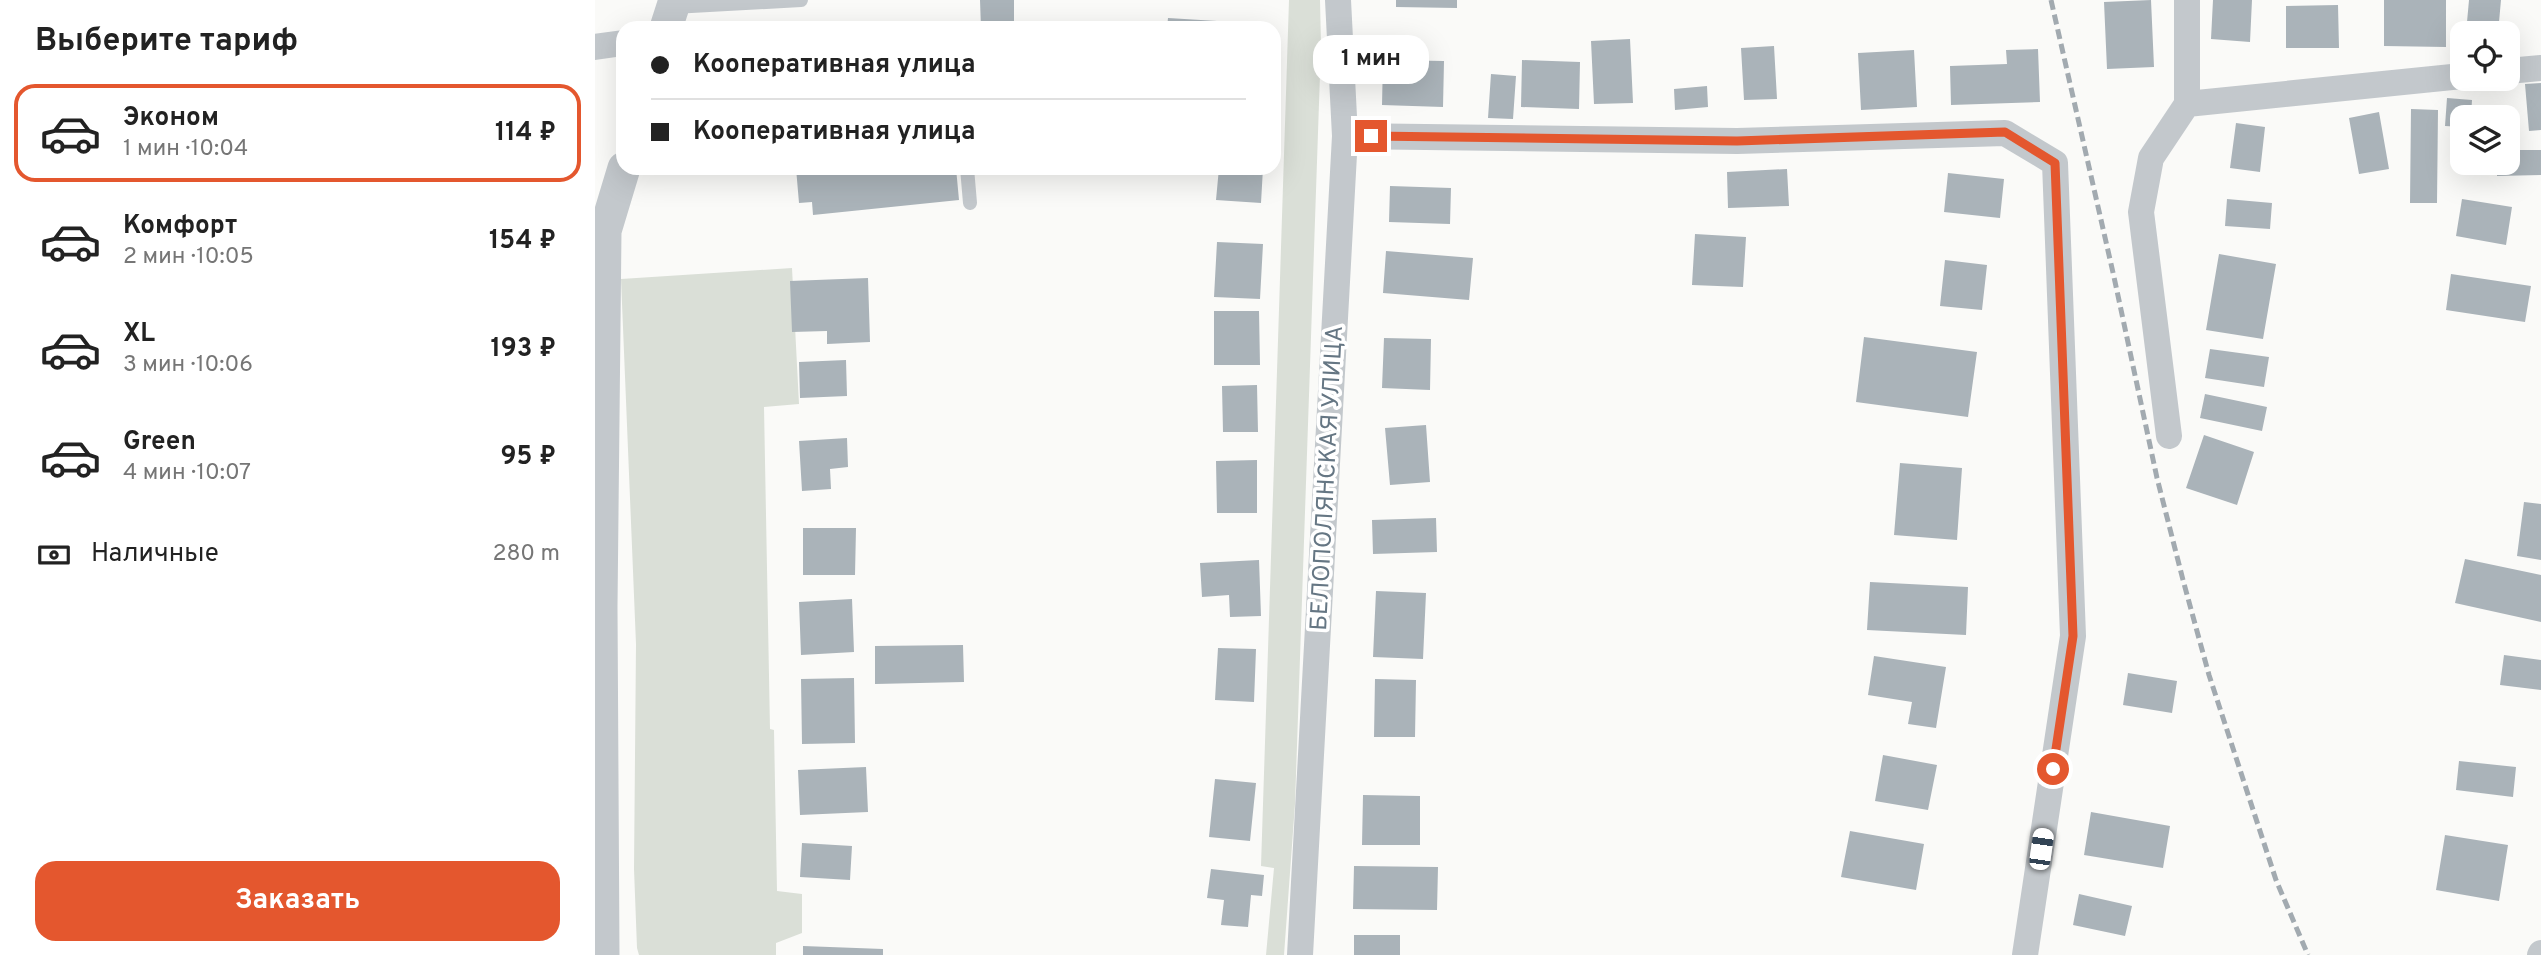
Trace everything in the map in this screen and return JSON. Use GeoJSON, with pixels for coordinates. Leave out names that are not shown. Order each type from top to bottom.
{"type":"FeatureCollection","features":[{"type":"Feature","properties":{"kind":"street","name":"БЕЛОПОЛЯНСКАЯ УЛИЦА"},"geometry":{"type":"LineString","coordinates":[[1300,955],[1345,136],[1338,0]]}},
{"type":"Feature","properties":{"kind":"street"},"geometry":{"type":"LineString","coordinates":[[2169,436],[2141,212],[2151,158],[2187,104],[2187,0]]}},
{"type":"Feature","properties":{"kind":"street"},"geometry":{"type":"LineString","coordinates":[[595,47],[616,44]]}},
{"type":"Feature","properties":{"kind":"street"},"geometry":{"type":"LineString","coordinates":[[2520,70],[2541,68]]}},
{"type":"Feature","properties":{"kind":"street"},"geometry":{"type":"LineString","coordinates":[[2187,104],[2450,77]]}},
{"type":"Feature","properties":{"kind":"street"},"geometry":{"type":"LineString","coordinates":[[1345,136],[1737,141],[2005,132],[2055,163],[2073,636],[2025,955]]}},
{"type":"Feature","properties":{"kind":"street"},"geometry":{"type":"LineString","coordinates":[[603,955],[599,922],[598,607],[605,230],[622,175]]}},
{"type":"Feature","properties":{"kind":"lane"},"geometry":{"type":"LineString","coordinates":[[671,12],[801,0]]}},
{"type":"Feature","properties":{"kind":"lane"},"geometry":{"type":"LineString","coordinates":[[968,175],[970,203]]}},
{"type":"Feature","properties":{"kind":"shaded area"},"geometry":{"type":"Polygon","coordinates":[[[1289,0],[1320,0],[1321,45],[1295,804],[1284,955],[1266,955],[1274,868],[1261,866],[1289,0]]]}},
{"type":"Feature","properties":{"kind":"shaded area"},"geometry":{"type":"Polygon","coordinates":[[[792,268],[799,404],[764,407],[770,729],[774,730],[777,891],[802,894],[802,933],[776,943],[776,955],[639,955],[634,869],[636,644],[621,279],[792,268]]]}},
{"type":"Feature","properties":{"kind":"building"},"geometry":{"type":"Polygon","coordinates":[[[980,0],[1014,0],[1014,21],[981,21],[980,0]]]}},
{"type":"Feature","properties":{"kind":"building"},"geometry":{"type":"Polygon","coordinates":[[[1396,0],[1457,0],[1457,8],[1396,7],[1396,0]]]}},
{"type":"Feature","properties":{"kind":"building"},"geometry":{"type":"Polygon","coordinates":[[[2151,0],[2154,67],[2107,69],[2104,2],[2151,0]]]}},
{"type":"Feature","properties":{"kind":"building"},"geometry":{"type":"Polygon","coordinates":[[[2213,0],[2252,0],[2250,42],[2211,39],[2213,0]]]}},
{"type":"Feature","properties":{"kind":"building"},"geometry":{"type":"Polygon","coordinates":[[[2384,0],[2446,0],[2446,47],[2384,46],[2384,0]]]}},
{"type":"Feature","properties":{"kind":"building"},"geometry":{"type":"Polygon","coordinates":[[[2469,0],[2501,0],[2499,21],[2467,21],[2469,0]]]}},
{"type":"Feature","properties":{"kind":"building"},"geometry":{"type":"Polygon","coordinates":[[[2338,5],[2339,48],[2286,48],[2286,6],[2338,5]]]}},
{"type":"Feature","properties":{"kind":"building"},"geometry":{"type":"Polygon","coordinates":[[[1168,18],[1217,21],[1168,21],[1168,18]]]}},
{"type":"Feature","properties":{"kind":"building"},"geometry":{"type":"Polygon","coordinates":[[[1630,39],[1633,103],[1594,104],[1591,41],[1630,39]]]}},
{"type":"Feature","properties":{"kind":"building"},"geometry":{"type":"Polygon","coordinates":[[[1774,46],[1777,99],[1744,100],[1741,48],[1774,46]]]}},
{"type":"Feature","properties":{"kind":"building"},"geometry":{"type":"Polygon","coordinates":[[[2038,49],[2040,102],[1951,105],[1950,66],[2007,64],[2006,50],[2038,49]]]}},
{"type":"Feature","properties":{"kind":"building"},"geometry":{"type":"Polygon","coordinates":[[[1914,50],[1917,107],[1861,110],[1858,53],[1914,50]]]}},
{"type":"Feature","properties":{"kind":"building"},"geometry":{"type":"Polygon","coordinates":[[[1383,60],[1444,61],[1443,107],[1382,105],[1383,60]]]}},
{"type":"Feature","properties":{"kind":"building"},"geometry":{"type":"Polygon","coordinates":[[[1522,60],[1580,62],[1579,109],[1521,107],[1522,60]]]}},
{"type":"Feature","properties":{"kind":"building"},"geometry":{"type":"Polygon","coordinates":[[[1491,74],[1516,76],[1513,119],[1488,118],[1491,74]]]}},
{"type":"Feature","properties":{"kind":"building"},"geometry":{"type":"Polygon","coordinates":[[[2541,83],[2541,130],[2529,131],[2525,84],[2541,83]]]}},
{"type":"Feature","properties":{"kind":"building"},"geometry":{"type":"Polygon","coordinates":[[[1707,86],[1708,107],[1675,110],[1674,89],[1707,86]]]}},
{"type":"Feature","properties":{"kind":"building"},"geometry":{"type":"Polygon","coordinates":[[[2447,98],[2472,100],[2472,105],[2450,105],[2450,126],[2445,126],[2447,98]]]}},
{"type":"Feature","properties":{"kind":"building"},"geometry":{"type":"Polygon","coordinates":[[[2411,109],[2438,110],[2437,203],[2410,203],[2411,109]]]}},
{"type":"Feature","properties":{"kind":"building"},"geometry":{"type":"Polygon","coordinates":[[[2379,112],[2389,169],[2359,174],[2349,118],[2379,112]]]}},
{"type":"Feature","properties":{"kind":"building"},"geometry":{"type":"Polygon","coordinates":[[[2236,123],[2265,127],[2260,172],[2230,168],[2236,123]]]}},
{"type":"Feature","properties":{"kind":"building"},"geometry":{"type":"Polygon","coordinates":[[[2520,150],[2541,150],[2541,175],[2497,176],[2520,175],[2520,150]]]}},
{"type":"Feature","properties":{"kind":"building"},"geometry":{"type":"Polygon","coordinates":[[[1787,169],[1789,206],[1728,208],[1727,172],[1787,169]]]}},
{"type":"Feature","properties":{"kind":"building"},"geometry":{"type":"Polygon","coordinates":[[[1948,173],[2004,179],[2000,218],[1944,212],[1948,173]]]}},
{"type":"Feature","properties":{"kind":"building"},"geometry":{"type":"Polygon","coordinates":[[[797,175],[957,175],[959,200],[813,215],[812,202],[799,203],[797,175]]]}},
{"type":"Feature","properties":{"kind":"building"},"geometry":{"type":"Polygon","coordinates":[[[1218,175],[1263,175],[1261,203],[1216,200],[1218,175]]]}},
{"type":"Feature","properties":{"kind":"building"},"geometry":{"type":"Polygon","coordinates":[[[1390,186],[1451,188],[1450,224],[1389,222],[1390,186]]]}},
{"type":"Feature","properties":{"kind":"building"},"geometry":{"type":"Polygon","coordinates":[[[2227,199],[2272,203],[2270,229],[2225,226],[2227,199]]]}},
{"type":"Feature","properties":{"kind":"building"},"geometry":{"type":"Polygon","coordinates":[[[2462,199],[2512,207],[2506,245],[2456,236],[2462,199]]]}},
{"type":"Feature","properties":{"kind":"building"},"geometry":{"type":"Polygon","coordinates":[[[1695,234],[1746,237],[1743,287],[1692,285],[1695,234]]]}},
{"type":"Feature","properties":{"kind":"building"},"geometry":{"type":"Polygon","coordinates":[[[1217,242],[1263,244],[1260,299],[1214,297],[1217,242]]]}},
{"type":"Feature","properties":{"kind":"building"},"geometry":{"type":"Polygon","coordinates":[[[1386,251],[1473,258],[1469,300],[1383,293],[1386,251]]]}},
{"type":"Feature","properties":{"kind":"building"},"geometry":{"type":"Polygon","coordinates":[[[2219,254],[2276,264],[2263,339],[2206,330],[2219,254]]]}},
{"type":"Feature","properties":{"kind":"building"},"geometry":{"type":"Polygon","coordinates":[[[1945,260],[1987,265],[1982,310],[1940,306],[1945,260]]]}},
{"type":"Feature","properties":{"kind":"building"},"geometry":{"type":"Polygon","coordinates":[[[2451,274],[2531,286],[2525,322],[2446,310],[2451,274]]]}},
{"type":"Feature","properties":{"kind":"building"},"geometry":{"type":"Polygon","coordinates":[[[868,278],[870,342],[827,344],[827,331],[792,332],[790,281],[868,278]]]}},
{"type":"Feature","properties":{"kind":"building"},"geometry":{"type":"Polygon","coordinates":[[[1214,311],[1259,311],[1260,365],[1214,365],[1214,311]]]}},
{"type":"Feature","properties":{"kind":"building"},"geometry":{"type":"Polygon","coordinates":[[[1864,337],[1977,352],[1968,417],[1856,402],[1864,337]]]}},
{"type":"Feature","properties":{"kind":"building"},"geometry":{"type":"Polygon","coordinates":[[[1384,338],[1431,339],[1430,390],[1382,388],[1384,338]]]}},
{"type":"Feature","properties":{"kind":"building"},"geometry":{"type":"Polygon","coordinates":[[[2210,349],[2269,357],[2264,387],[2205,378],[2210,349]]]}},
{"type":"Feature","properties":{"kind":"building"},"geometry":{"type":"Polygon","coordinates":[[[846,360],[847,396],[800,398],[799,362],[846,360]]]}},
{"type":"Feature","properties":{"kind":"building"},"geometry":{"type":"Polygon","coordinates":[[[1257,385],[1258,432],[1223,432],[1222,386],[1257,385]]]}},
{"type":"Feature","properties":{"kind":"building"},"geometry":{"type":"Polygon","coordinates":[[[2205,394],[2267,407],[2262,431],[2200,418],[2205,394]]]}},
{"type":"Feature","properties":{"kind":"building"},"geometry":{"type":"Polygon","coordinates":[[[1426,425],[1430,482],[1390,485],[1385,428],[1426,425]]]}},
{"type":"Feature","properties":{"kind":"building"},"geometry":{"type":"Polygon","coordinates":[[[2204,435],[2254,452],[2237,505],[2186,488],[2204,435]]]}},
{"type":"Feature","properties":{"kind":"building"},"geometry":{"type":"Polygon","coordinates":[[[847,438],[848,467],[830,469],[831,489],[802,491],[799,441],[847,438]]]}},
{"type":"Feature","properties":{"kind":"building"},"geometry":{"type":"Polygon","coordinates":[[[1257,460],[1257,513],[1217,513],[1216,461],[1257,460]]]}},
{"type":"Feature","properties":{"kind":"building"},"geometry":{"type":"Polygon","coordinates":[[[1900,463],[1962,468],[1957,540],[1894,535],[1900,463]]]}},
{"type":"Feature","properties":{"kind":"building"},"geometry":{"type":"Polygon","coordinates":[[[2524,502],[2541,504],[2541,560],[2517,556],[2524,502]]]}},
{"type":"Feature","properties":{"kind":"building"},"geometry":{"type":"Polygon","coordinates":[[[1436,518],[1437,552],[1373,554],[1372,520],[1436,518]]]}},
{"type":"Feature","properties":{"kind":"building"},"geometry":{"type":"Polygon","coordinates":[[[803,528],[856,528],[855,575],[803,575],[803,528]]]}},
{"type":"Feature","properties":{"kind":"building"},"geometry":{"type":"Polygon","coordinates":[[[2465,559],[2541,575],[2541,622],[2455,603],[2465,559]]]}},
{"type":"Feature","properties":{"kind":"building"},"geometry":{"type":"Polygon","coordinates":[[[1259,560],[1261,616],[1230,617],[1229,595],[1202,597],[1200,563],[1259,560]]]}},
{"type":"Feature","properties":{"kind":"building"},"geometry":{"type":"Polygon","coordinates":[[[1870,582],[1968,587],[1966,635],[1867,630],[1870,582]]]}},
{"type":"Feature","properties":{"kind":"building"},"geometry":{"type":"Polygon","coordinates":[[[1376,591],[1426,593],[1423,659],[1373,657],[1376,591]]]}},
{"type":"Feature","properties":{"kind":"building"},"geometry":{"type":"Polygon","coordinates":[[[852,599],[854,652],[801,655],[799,602],[852,599]]]}},
{"type":"Feature","properties":{"kind":"building"},"geometry":{"type":"Polygon","coordinates":[[[963,645],[964,682],[875,684],[875,646],[963,645]]]}},
{"type":"Feature","properties":{"kind":"building"},"geometry":{"type":"Polygon","coordinates":[[[1218,648],[1256,649],[1254,702],[1215,700],[1218,648]]]}},
{"type":"Feature","properties":{"kind":"building"},"geometry":{"type":"Polygon","coordinates":[[[2504,655],[2541,660],[2541,690],[2500,685],[2504,655]]]}},
{"type":"Feature","properties":{"kind":"building"},"geometry":{"type":"Polygon","coordinates":[[[1874,656],[1946,667],[1936,728],[1908,724],[1912,702],[1868,695],[1874,656]]]}},
{"type":"Feature","properties":{"kind":"building"},"geometry":{"type":"Polygon","coordinates":[[[2128,673],[2177,681],[2172,713],[2123,705],[2128,673]]]}},
{"type":"Feature","properties":{"kind":"building"},"geometry":{"type":"Polygon","coordinates":[[[854,678],[855,743],[802,744],[801,679],[854,678]]]}},
{"type":"Feature","properties":{"kind":"building"},"geometry":{"type":"Polygon","coordinates":[[[1375,679],[1416,680],[1415,737],[1374,737],[1375,679]]]}},
{"type":"Feature","properties":{"kind":"building"},"geometry":{"type":"Polygon","coordinates":[[[1883,755],[1937,765],[1928,810],[1875,801],[1883,755]]]}},
{"type":"Feature","properties":{"kind":"building"},"geometry":{"type":"Polygon","coordinates":[[[2459,761],[2516,767],[2513,797],[2456,790],[2459,761]]]}},
{"type":"Feature","properties":{"kind":"building"},"geometry":{"type":"Polygon","coordinates":[[[866,767],[868,812],[800,815],[798,770],[866,767]]]}},
{"type":"Feature","properties":{"kind":"building"},"geometry":{"type":"Polygon","coordinates":[[[1215,779],[1256,783],[1250,841],[1209,837],[1215,779]]]}},
{"type":"Feature","properties":{"kind":"building"},"geometry":{"type":"Polygon","coordinates":[[[1363,795],[1420,796],[1420,845],[1362,845],[1363,795]]]}},
{"type":"Feature","properties":{"kind":"building"},"geometry":{"type":"Polygon","coordinates":[[[2091,812],[2170,826],[2163,868],[2084,855],[2091,812]]]}},
{"type":"Feature","properties":{"kind":"building"},"geometry":{"type":"Polygon","coordinates":[[[1850,831],[1924,844],[1916,890],[1841,877],[1850,831]]]}},
{"type":"Feature","properties":{"kind":"building"},"geometry":{"type":"Polygon","coordinates":[[[2445,835],[2508,845],[2499,901],[2436,890],[2445,835]]]}},
{"type":"Feature","properties":{"kind":"building"},"geometry":{"type":"Polygon","coordinates":[[[802,843],[852,846],[850,880],[800,877],[802,843]]]}},
{"type":"Feature","properties":{"kind":"building"},"geometry":{"type":"Polygon","coordinates":[[[1354,866],[1438,867],[1437,910],[1353,909],[1354,866]]]}},
{"type":"Feature","properties":{"kind":"building"},"geometry":{"type":"Polygon","coordinates":[[[1211,869],[1264,875],[1262,896],[1251,895],[1248,927],[1221,925],[1224,900],[1207,898],[1211,869]]]}},
{"type":"Feature","properties":{"kind":"building"},"geometry":{"type":"Polygon","coordinates":[[[2079,894],[2132,906],[2125,936],[2073,925],[2079,894]]]}},
{"type":"Feature","properties":{"kind":"building"},"geometry":{"type":"Polygon","coordinates":[[[1354,935],[1400,935],[1400,955],[1354,955],[1354,935]]]}},
{"type":"Feature","properties":{"kind":"building"},"geometry":{"type":"Polygon","coordinates":[[[803,946],[883,949],[883,955],[803,955],[803,946]]]}},
{"type":"Feature","properties":{"kind":"railway"},"geometry":{"type":"LineString","coordinates":[[2051,0],[2157,478],[2183,580],[2209,675],[2276,880],[2308,955]]}},
{"type":"Feature","properties":{"kind":"route"},"geometry":{"type":"LineString","coordinates":[[1371,136],[1737,141],[2005,132],[2055,163],[2073,636],[2053,769]]}}]}
